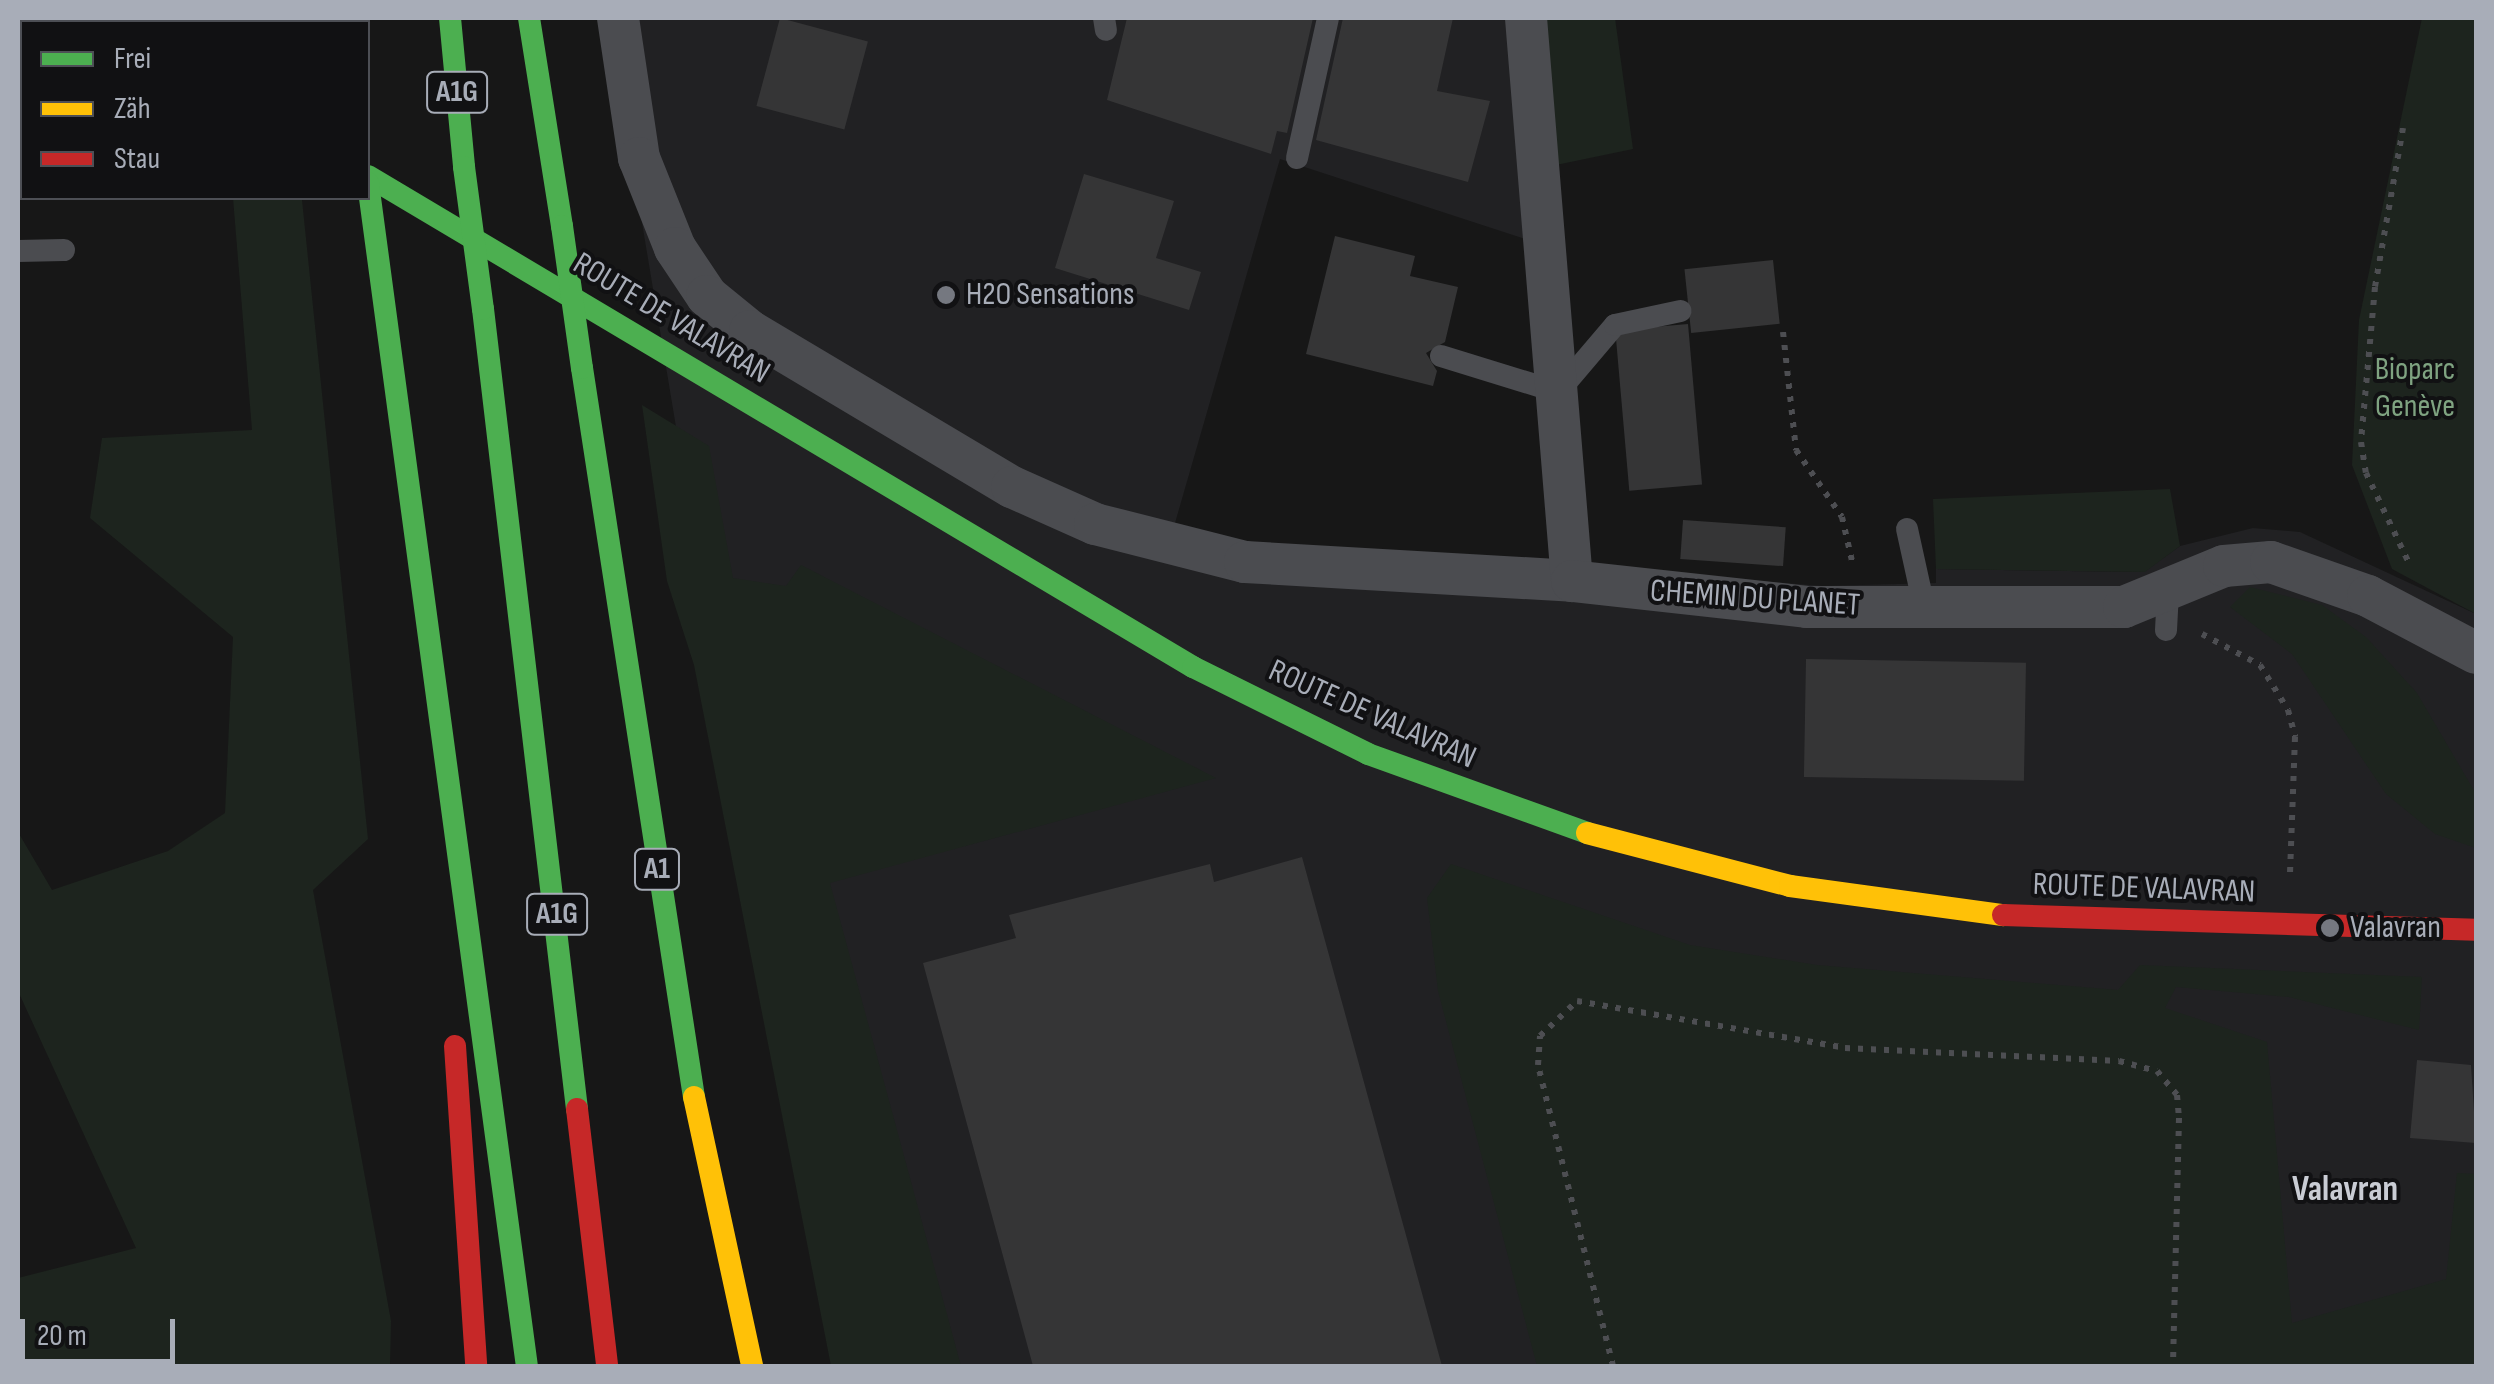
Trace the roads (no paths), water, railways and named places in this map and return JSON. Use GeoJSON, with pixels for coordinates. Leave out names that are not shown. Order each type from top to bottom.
{"type":"FeatureCollection","features":[{"type":"Feature","properties":{"kind":"main road","name":"A1G"},"geometry":{"type":"LineString","coordinates":[[450,18],[464,167],[607,1366]]}},
{"type":"Feature","properties":{"kind":"main road","name":"A1"},"geometry":{"type":"LineString","coordinates":[[529,18],[694,1095],[752,1366]]}},
{"type":"Feature","properties":{"kind":"main road","name":"ROUTE DE VALAVRAN"},"geometry":{"type":"LineString","coordinates":[[370,181],[1193,667],[1368,754],[1547,822],[1790,886],[1964,911],[2096,923],[2476,930]]}},
{"type":"Feature","properties":{"kind":"main road"},"geometry":{"type":"LineString","coordinates":[[370,200],[416,575],[489,1041],[527,1366]]}},
{"type":"Feature","properties":{"kind":"main road"},"geometry":{"type":"LineString","coordinates":[[416,575],[452,1008],[476,1366]]}},
{"type":"Feature","properties":{"kind":"street","name":"CHEMIN DU PLANET"},"geometry":{"type":"LineString","coordinates":[[618,18],[639,158],[676,248],[708,296],[750,330],[1012,487],[1095,524],[1244,562],[1572,581],[1848,607],[2124,607],[2167,612],[2224,566],[2270,562],[2368,596],[2476,653]]}},
{"type":"Feature","properties":{"kind":"street"},"geometry":{"type":"LineString","coordinates":[[1526,18],[1572,581]]}},
{"type":"Feature","properties":{"kind":"lane"},"geometry":{"type":"LineString","coordinates":[[1296,158],[1328,18]]}},
{"type":"Feature","properties":{"kind":"lane"},"geometry":{"type":"LineString","coordinates":[[18,251],[64,250]]}},
{"type":"Feature","properties":{"kind":"lane"},"geometry":{"type":"LineString","coordinates":[[1441,356],[1558,392],[1615,325],[1681,311]]}},
{"type":"Feature","properties":{"kind":"lane"},"geometry":{"type":"LineString","coordinates":[[1907,528],[1924,606]]}},
{"type":"Feature","properties":{"kind":"place","name":"H2O Sensations"},"geometry":{"type":"Point","coordinates":[946,295]}},
{"type":"Feature","properties":{"kind":"place","name":"Valavran"},"geometry":{"type":"Point","coordinates":[2330,928]}},
{"type":"Feature","properties":{"kind":"district","name":"Valavran"},"geometry":{"type":"Point","coordinates":[2345,1190]}},
{"type":"Feature","properties":{"kind":"park label","name":"Bioparc Genève"},"geometry":{"type":"Point","coordinates":[2415,390]}}]}
